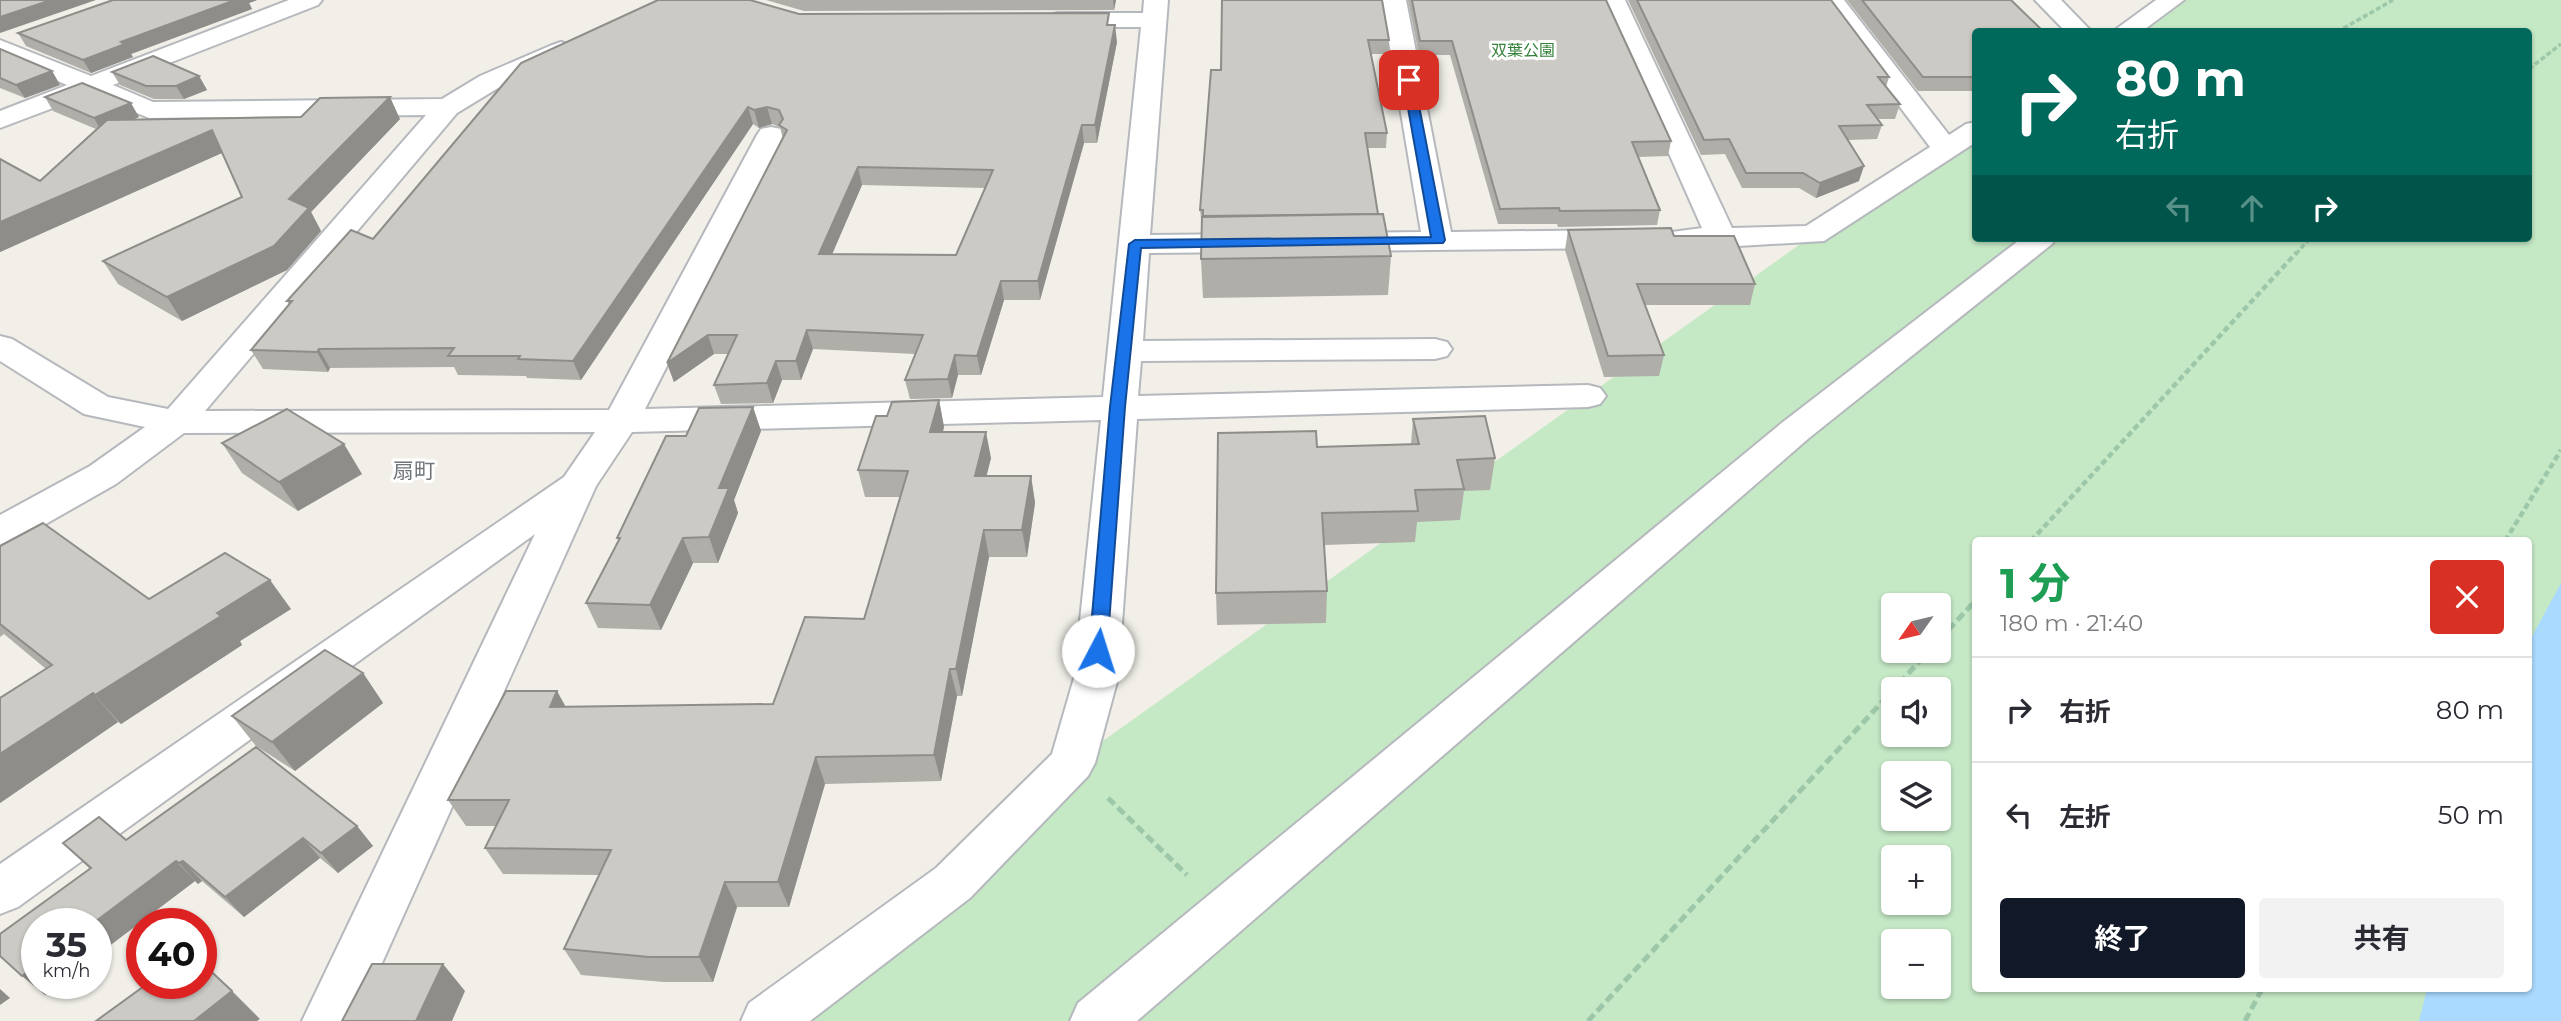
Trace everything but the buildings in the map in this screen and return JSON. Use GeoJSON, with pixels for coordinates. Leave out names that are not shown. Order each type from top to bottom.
{"type":"FeatureCollection","features":[{"type":"Feature","properties":{"kind":"street"},"geometry":{"type":"LineString","coordinates":[[0,120],[310,0]]}},
{"type":"Feature","properties":{"kind":"street"},"geometry":{"type":"LineString","coordinates":[[1394,0],[1438,240]]}},
{"type":"Feature","properties":{"kind":"street"},"geometry":{"type":"LineString","coordinates":[[1613,0],[1722,238]]}},
{"type":"Feature","properties":{"kind":"street"},"geometry":{"type":"LineString","coordinates":[[1832,0],[1946,150]]}},
{"type":"Feature","properties":{"kind":"street"},"geometry":{"type":"LineString","coordinates":[[2046,0],[2076,28]]}},
{"type":"Feature","properties":{"kind":"street"},"geometry":{"type":"LineString","coordinates":[[2130,28],[2172,0]]}},
{"type":"Feature","properties":{"kind":"street"},"geometry":{"type":"LineString","coordinates":[[768,1021],[953,883],[1072,763],[1096,678],[1155,10],[1035,20]]}},
{"type":"Feature","properties":{"kind":"street"},"geometry":{"type":"LineString","coordinates":[[0,46],[25,35]]}},
{"type":"Feature","properties":{"kind":"street"},"geometry":{"type":"LineString","coordinates":[[0,532],[103,475],[176,422],[448,107],[489,82],[587,38]]}},
{"type":"Feature","properties":{"kind":"street"},"geometry":{"type":"LineString","coordinates":[[0,46],[149,110],[448,107]]}},
{"type":"Feature","properties":{"kind":"street"},"geometry":{"type":"LineString","coordinates":[[1135,244],[1813,235],[1972,133]]}},
{"type":"Feature","properties":{"kind":"street"},"geometry":{"type":"LineString","coordinates":[[329,1021],[579,484],[621,421],[771,135]]}},
{"type":"Feature","properties":{"kind":"street"},"geometry":{"type":"LineString","coordinates":[[1097,1021],[1796,430],[2036,242]]}},
{"type":"Feature","properties":{"kind":"street"},"geometry":{"type":"LineString","coordinates":[[0,346],[97,406],[176,422],[621,421],[1588,396]]}},
{"type":"Feature","properties":{"kind":"street"},"geometry":{"type":"LineString","coordinates":[[1124,351],[1435,349]]}},
{"type":"Feature","properties":{"kind":"street"},"geometry":{"type":"LineString","coordinates":[[0,892],[579,484]]}},
{"type":"Feature","properties":{"kind":"path"},"geometry":{"type":"LineString","coordinates":[[2344,28],[2393,0]]}},
{"type":"Feature","properties":{"kind":"path"},"geometry":{"type":"LineString","coordinates":[[2532,67],[2561,44]]}},
{"type":"Feature","properties":{"kind":"path"},"geometry":{"type":"LineString","coordinates":[[2035,537],[2305,242]]}},
{"type":"Feature","properties":{"kind":"path"},"geometry":{"type":"LineString","coordinates":[[2507,537],[2561,450]]}},
{"type":"Feature","properties":{"kind":"path"},"geometry":{"type":"LineString","coordinates":[[1951,627],[1972,604]]}},
{"type":"Feature","properties":{"kind":"path"},"geometry":{"type":"LineString","coordinates":[[1588,1021],[1918,663]]}},
{"type":"Feature","properties":{"kind":"path"},"geometry":{"type":"LineString","coordinates":[[1072,763],[1224,911]]}},
{"type":"Feature","properties":{"kind":"path"},"geometry":{"type":"LineString","coordinates":[[2245,1021],[2260,992]]}},
{"type":"Feature","properties":{"kind":"green space"},"geometry":{"type":"Polygon","coordinates":[[[2172,0],[2561,0],[2561,695],[2532,816],[2532,537],[1972,537],[1972,992],[2489,992],[2482,1021],[768,1021],[1072,763],[1813,235],[1972,133],[1972,242],[2532,242],[2532,28],[2129,28],[2172,0]]]}},
{"type":"Feature","properties":{"kind":"water"},"geometry":{"type":"Polygon","coordinates":[[[2561,583],[2561,1021],[2419,1021],[2426,992],[2532,992],[2532,636],[2561,583]]]}},
{"type":"Feature","properties":{"kind":"district","name":"扇町"},"geometry":{"type":"Point","coordinates":[414,471]}},
{"type":"Feature","properties":{"kind":"route"},"geometry":{"type":"LineString","coordinates":[[1098,651],[1118,407],[1135,244],[1438,240],[1409,80]]}},
{"type":"Feature","properties":{"kind":"park label","name":"双葉公園"},"geometry":{"type":"Point","coordinates":[1523,50]}}]}
